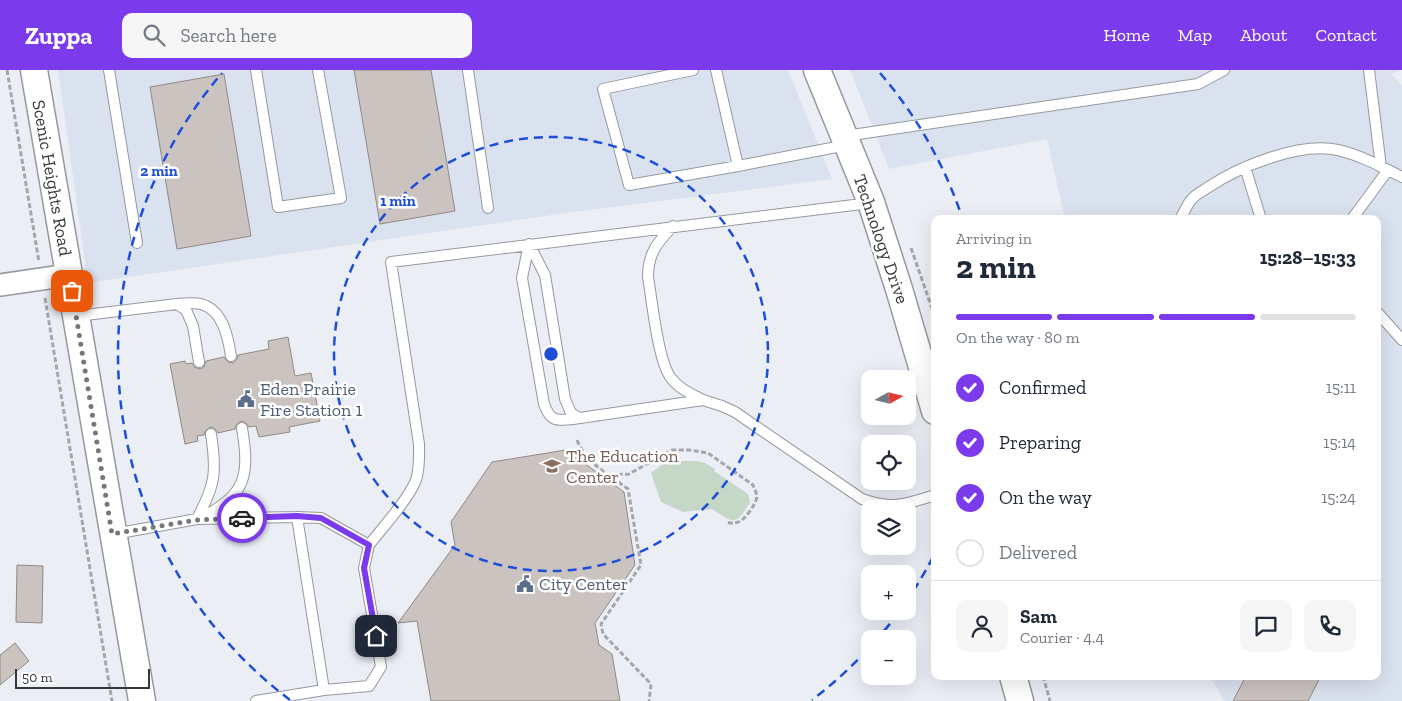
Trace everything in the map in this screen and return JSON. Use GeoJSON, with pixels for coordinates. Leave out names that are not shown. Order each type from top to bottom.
{"type":"FeatureCollection","features":[{"type":"Feature","properties":{"kind":"street","name":"Scenic Heights Road"},"geometry":{"type":"LineString","coordinates":[[34,70],[142,701]]}},
{"type":"Feature","properties":{"kind":"street","name":"Technology Drive"},"geometry":{"type":"LineString","coordinates":[[817,70],[870,202],[899,289],[931,397]]}},
{"type":"Feature","properties":{"kind":"street"},"geometry":{"type":"LineString","coordinates":[[0,285],[69,275]]}},
{"type":"Feature","properties":{"kind":"street"},"geometry":{"type":"LineString","coordinates":[[1013,680],[1020,701]]}},
{"type":"Feature","properties":{"kind":"lane"},"geometry":{"type":"LineString","coordinates":[[109,70],[137,243]]}},
{"type":"Feature","properties":{"kind":"lane"},"geometry":{"type":"LineString","coordinates":[[256,70],[278,207],[341,198],[318,70]]}},
{"type":"Feature","properties":{"kind":"lane"},"geometry":{"type":"LineString","coordinates":[[468,70],[488,208]]}},
{"type":"Feature","properties":{"kind":"lane"},"geometry":{"type":"LineString","coordinates":[[693,70],[604,89],[629,185],[738,166],[846,141],[1198,84],[1224,70]]}},
{"type":"Feature","properties":{"kind":"lane"},"geometry":{"type":"LineString","coordinates":[[716,70],[738,166]]}},
{"type":"Feature","properties":{"kind":"lane"},"geometry":{"type":"LineString","coordinates":[[1355,215],[1385,168],[1369,70]]}},
{"type":"Feature","properties":{"kind":"lane"},"geometry":{"type":"LineString","coordinates":[[1182,215],[1192,198],[1245,167],[1274,156],[1310,149],[1338,150],[1385,168],[1402,177]]}},
{"type":"Feature","properties":{"kind":"lane"},"geometry":{"type":"LineString","coordinates":[[1245,167],[1260,215]]}},
{"type":"Feature","properties":{"kind":"lane"},"geometry":{"type":"LineString","coordinates":[[256,701],[324,690],[369,686],[381,667],[364,568],[369,545],[407,496],[416,480],[419,463],[419,444],[391,262],[870,202]]}},
{"type":"Feature","properties":{"kind":"lane"},"geometry":{"type":"LineString","coordinates":[[673,226],[653,250],[648,263],[648,277],[663,364],[671,378],[680,387],[703,400],[735,412],[862,499],[879,505],[894,506],[931,496]]}},
{"type":"Feature","properties":{"kind":"lane"},"geometry":{"type":"LineString","coordinates":[[529,244],[522,278],[544,404],[549,415],[555,420],[562,421],[703,400]]}},
{"type":"Feature","properties":{"kind":"lane"},"geometry":{"type":"LineString","coordinates":[[529,244],[545,275],[567,407],[570,413],[579,418]]}},
{"type":"Feature","properties":{"kind":"lane"},"geometry":{"type":"LineString","coordinates":[[76,316],[177,304],[200,304],[215,312],[227,333],[231,356]]}},
{"type":"Feature","properties":{"kind":"lane"},"geometry":{"type":"LineString","coordinates":[[177,304],[186,310],[193,326],[199,362]]}},
{"type":"Feature","properties":{"kind":"lane"},"geometry":{"type":"LineString","coordinates":[[1381,316],[1402,340]]}},
{"type":"Feature","properties":{"kind":"lane"},"geometry":{"type":"LineString","coordinates":[[197,520],[220,509],[236,494],[245,472],[247,453],[242,428]]}},
{"type":"Feature","properties":{"kind":"lane"},"geometry":{"type":"LineString","coordinates":[[197,520],[209,496],[215,473],[211,434]]}},
{"type":"Feature","properties":{"kind":"lane"},"geometry":{"type":"LineString","coordinates":[[112,534],[197,520],[297,516],[321,518],[369,545]]}},
{"type":"Feature","properties":{"kind":"lane"},"geometry":{"type":"LineString","coordinates":[[297,516],[324,690]]}},
{"type":"Feature","properties":{"kind":"path"},"geometry":{"type":"LineString","coordinates":[[7,70],[112,701]]}},
{"type":"Feature","properties":{"kind":"path"},"geometry":{"type":"LineString","coordinates":[[577,440],[582,453],[596,466],[628,489],[641,565],[602,624],[603,634],[650,684],[649,701]]}},
{"type":"Feature","properties":{"kind":"path"},"geometry":{"type":"LineString","coordinates":[[609,475],[629,474],[672,450],[708,453],[752,484],[755,490],[756,502],[742,520],[732,523],[726,522]]}},
{"type":"Feature","properties":{"kind":"path"},"geometry":{"type":"LineString","coordinates":[[1043,680],[1050,701]]}},
{"type":"Feature","properties":{"kind":"shaded area"},"geometry":{"type":"Polygon","coordinates":[[[58,70],[788,70],[832,179],[559,214],[88,283],[58,70]]]}},
{"type":"Feature","properties":{"kind":"shaded area"},"geometry":{"type":"Polygon","coordinates":[[[850,70],[1400,70],[1391,74],[1402,85],[1402,701],[1225,701],[1212,680],[1381,680],[1381,215],[1064,215],[1047,139],[889,169],[850,70]]]}},
{"type":"Feature","properties":{"kind":"green space"},"geometry":{"type":"Polygon","coordinates":[[[674,461],[705,463],[748,494],[750,502],[738,519],[730,520],[712,509],[683,512],[661,502],[651,473],[663,464],[674,461]]]}},
{"type":"Feature","properties":{"kind":"building"},"geometry":{"type":"Polygon","coordinates":[[[354,70],[431,70],[455,211],[380,224],[354,70]]]}},
{"type":"Feature","properties":{"kind":"building"},"geometry":{"type":"Polygon","coordinates":[[[224,74],[251,236],[177,249],[150,87],[224,74]]]}},
{"type":"Feature","properties":{"kind":"building","name":"Eden Prairie Fire Station 1"},"geometry":{"type":"Polygon","coordinates":[[[288,337],[295,376],[311,373],[320,421],[289,427],[290,432],[259,437],[256,426],[249,427],[245,422],[241,421],[236,425],[235,429],[218,433],[214,428],[210,427],[205,431],[204,435],[197,436],[198,441],[185,444],[170,364],[185,361],[186,364],[192,363],[194,367],[200,369],[204,367],[206,361],[224,357],[228,362],[233,363],[238,355],[269,349],[268,341],[288,337]]]}},
{"type":"Feature","properties":{"kind":"building","name":"City Center"},"geometry":{"type":"Polygon","coordinates":[[[566,450],[624,492],[635,565],[595,623],[599,645],[612,654],[620,701],[431,701],[417,621],[398,623],[455,545],[451,522],[492,462],[566,450]]]}},
{"type":"Feature","properties":{"kind":"building"},"geometry":{"type":"Polygon","coordinates":[[[17,565],[43,566],[42,623],[16,622],[17,565]]]}},
{"type":"Feature","properties":{"kind":"building"},"geometry":{"type":"Polygon","coordinates":[[[15,643],[29,661],[0,685],[0,655],[15,643]]]}},
{"type":"Feature","properties":{"kind":"building"},"geometry":{"type":"Polygon","coordinates":[[[1244,680],[1319,680],[1308,701],[1233,701],[1244,680]]]}},
{"type":"Feature","properties":{"kind":"way so far"},"geometry":{"type":"LineString","coordinates":[[72,291],[112,534],[197,520],[242,518]]}},
{"type":"Feature","properties":{"kind":"place","name":"Eden Prairie Fire Station 1"},"geometry":{"type":"Point","coordinates":[246,399]}},
{"type":"Feature","properties":{"kind":"place","name":"The Education Center"},"geometry":{"type":"Point","coordinates":[552,466]}},
{"type":"Feature","properties":{"kind":"place","name":"City Center"},"geometry":{"type":"Point","coordinates":[525,584]}},
{"type":"Feature","properties":{"kind":"route"},"geometry":{"type":"LineString","coordinates":[[242,518],[297,516],[321,518],[369,545],[364,568],[376,636]]}}]}
